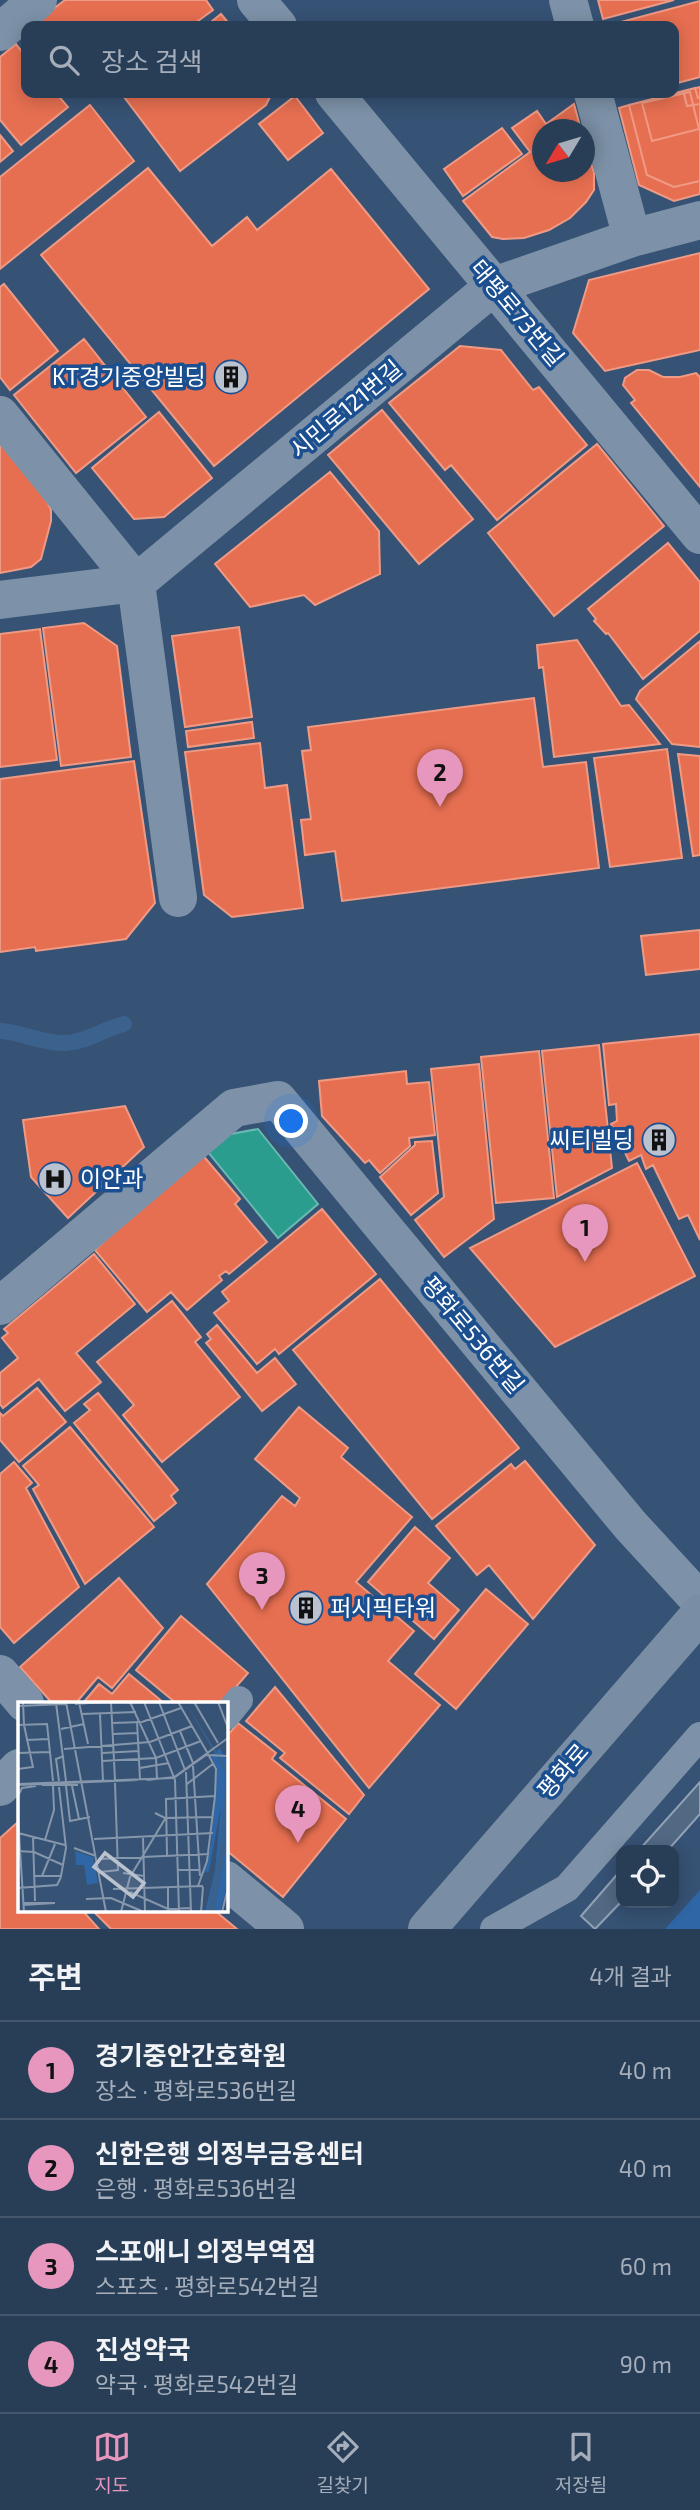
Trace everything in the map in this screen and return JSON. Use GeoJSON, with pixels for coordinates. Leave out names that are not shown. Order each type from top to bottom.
{"type":"FeatureCollection","features":[{"type":"Feature","properties":{"kind":"main road","name":"평화로"},"geometry":{"type":"LineString","coordinates":[[427,1929],[700,1614]]}},
{"type":"Feature","properties":{"kind":"street"},"geometry":{"type":"LineString","coordinates":[[0,32],[38,0]]}},
{"type":"Feature","properties":{"kind":"street"},"geometry":{"type":"LineString","coordinates":[[256,0],[274,21]]}},
{"type":"Feature","properties":{"kind":"street"},"geometry":{"type":"LineString","coordinates":[[568,0],[574,21]]}},
{"type":"Feature","properties":{"kind":"street","name":"태평로73번길"},"geometry":{"type":"LineString","coordinates":[[338,98],[700,535]]}},
{"type":"Feature","properties":{"kind":"street"},"geometry":{"type":"LineString","coordinates":[[594,98],[632,238]]}},
{"type":"Feature","properties":{"kind":"street","name":"시민로121번길"},"geometry":{"type":"LineString","coordinates":[[136,583],[495,286],[632,238],[700,220]]}},
{"type":"Feature","properties":{"kind":"street"},"geometry":{"type":"LineString","coordinates":[[0,415],[136,583],[178,898]]}},
{"type":"Feature","properties":{"kind":"street"},"geometry":{"type":"LineString","coordinates":[[0,600],[136,583]]}},
{"type":"Feature","properties":{"kind":"street","name":"평화로536번길"},"geometry":{"type":"LineString","coordinates":[[0,1306],[234,1108],[278,1100],[631,1526],[700,1601]]}},
{"type":"Feature","properties":{"kind":"street"},"geometry":{"type":"LineString","coordinates":[[0,1674],[24,1702]]}},
{"type":"Feature","properties":{"kind":"street"},"geometry":{"type":"LineString","coordinates":[[0,1787],[18,1769]]}},
{"type":"Feature","properties":{"kind":"street"},"geometry":{"type":"LineString","coordinates":[[228,1882],[285,1929]]}},
{"type":"Feature","properties":{"kind":"lane"},"geometry":{"type":"LineString","coordinates":[[494,1929],[567,1888],[700,1736]]}},
{"type":"Feature","properties":{"kind":"shaded area"},"geometry":{"type":"Polygon","coordinates":[[[700,1890],[700,1929],[665,1929],[700,1890]]]}},
{"type":"Feature","properties":{"kind":"building: 상업"},"geometry":{"type":"Polygon","coordinates":[[[65,0],[206,0],[213,10],[198,21],[37,21],[65,0]]]}},
{"type":"Feature","properties":{"kind":"building: 상업"},"geometry":{"type":"Polygon","coordinates":[[[598,0],[674,0],[603,19],[598,0]]]}},
{"type":"Feature","properties":{"kind":"building: 상업"},"geometry":{"type":"Polygon","coordinates":[[[700,1],[700,77],[679,83],[679,21],[625,21],[700,1]]]}},
{"type":"Feature","properties":{"kind":"building: 상업"},"geometry":{"type":"Polygon","coordinates":[[[221,14],[227,21],[212,21],[221,14]]]}},
{"type":"Feature","properties":{"kind":"building: 상업"},"geometry":{"type":"Polygon","coordinates":[[[16,44],[21,50],[21,98],[60,98],[68,107],[21,145],[0,120],[0,57],[16,44]]]}},
{"type":"Feature","properties":{"kind":"building: 상업"},"geometry":{"type":"Polygon","coordinates":[[[700,87],[700,104],[693,105],[690,92],[683,91],[700,87]]]}},
{"type":"Feature","properties":{"kind":"building: 상업"},"geometry":{"type":"Polygon","coordinates":[[[700,87],[700,104],[687,106],[683,91],[700,87]]]}},
{"type":"Feature","properties":{"kind":"building: 상업"},"geometry":{"type":"Polygon","coordinates":[[[695,88],[698,98],[700,97],[700,181],[674,187],[647,175],[629,105],[656,98],[679,98],[679,92],[695,88]]]}},
{"type":"Feature","properties":{"kind":"building: 상업"},"geometry":{"type":"Polygon","coordinates":[[[690,92],[699,129],[652,141],[642,103],[679,98],[679,95],[690,92]]]}},
{"type":"Feature","properties":{"kind":"building: 상업"},"geometry":{"type":"Polygon","coordinates":[[[684,93],[687,106],[693,105],[699,129],[652,141],[642,103],[663,98],[679,98],[679,94],[684,93]]]}},
{"type":"Feature","properties":{"kind":"building: 상업"},"geometry":{"type":"Polygon","coordinates":[[[125,98],[270,98],[266,105],[180,171],[125,98]]]}},
{"type":"Feature","properties":{"kind":"building: 상업"},"geometry":{"type":"Polygon","coordinates":[[[292,98],[297,98],[323,133],[288,160],[259,124],[292,98]]]}},
{"type":"Feature","properties":{"kind":"building: 상업"},"geometry":{"type":"Polygon","coordinates":[[[574,104],[578,119],[553,119],[574,104]]]}},
{"type":"Feature","properties":{"kind":"building: 상업"},"geometry":{"type":"Polygon","coordinates":[[[90,105],[134,161],[0,269],[0,177],[90,105]]]}},
{"type":"Feature","properties":{"kind":"building: 상업"},"geometry":{"type":"Polygon","coordinates":[[[629,105],[647,175],[674,187],[700,181],[700,194],[674,201],[639,185],[619,108],[629,105]]]}},
{"type":"Feature","properties":{"kind":"building: 상업"},"geometry":{"type":"Polygon","coordinates":[[[537,111],[543,119],[532,119],[532,182],[594,182],[594,190],[570,218],[549,230],[524,238],[492,237],[463,201],[530,152],[512,128],[537,111]]]}},
{"type":"Feature","properties":{"kind":"building: 상업"},"geometry":{"type":"Polygon","coordinates":[[[502,128],[522,154],[463,196],[444,169],[502,128]]]}},
{"type":"Feature","properties":{"kind":"building: 상업"},"geometry":{"type":"Polygon","coordinates":[[[0,135],[13,151],[0,162],[0,135]]]}},
{"type":"Feature","properties":{"kind":"building: 상업","name":"KT경기중앙빌딩"},"geometry":{"type":"Polygon","coordinates":[[[148,168],[212,246],[247,217],[257,230],[331,169],[429,289],[214,466],[41,255],[148,168]]]}},
{"type":"Feature","properties":{"kind":"building: 상업"},"geometry":{"type":"Polygon","coordinates":[[[700,253],[700,350],[605,371],[573,333],[589,280],[700,253]]]}},
{"type":"Feature","properties":{"kind":"building: 상업"},"geometry":{"type":"Polygon","coordinates":[[[4,284],[58,351],[10,390],[0,377],[0,287],[4,284]]]}},
{"type":"Feature","properties":{"kind":"building: 상업"},"geometry":{"type":"Polygon","coordinates":[[[84,339],[146,417],[76,473],[14,395],[84,339]]]}},
{"type":"Feature","properties":{"kind":"building: 상업"},"geometry":{"type":"Polygon","coordinates":[[[460,346],[501,350],[533,390],[539,387],[587,445],[497,520],[451,465],[445,470],[389,403],[460,346]]]}},
{"type":"Feature","properties":{"kind":"building: 상업"},"geometry":{"type":"Polygon","coordinates":[[[637,370],[649,370],[663,377],[696,373],[700,377],[700,487],[631,403],[635,400],[623,385],[625,378],[637,370]]]}},
{"type":"Feature","properties":{"kind":"building: 상업"},"geometry":{"type":"Polygon","coordinates":[[[382,410],[473,519],[419,564],[328,455],[382,410]]]}},
{"type":"Feature","properties":{"kind":"building: 상업"},"geometry":{"type":"Polygon","coordinates":[[[159,412],[212,478],[164,517],[134,519],[92,468],[159,412]]]}},
{"type":"Feature","properties":{"kind":"building: 상업"},"geometry":{"type":"Polygon","coordinates":[[[0,443],[46,499],[51,510],[51,521],[41,559],[31,567],[0,573],[0,443]]]}},
{"type":"Feature","properties":{"kind":"building: 상업"},"geometry":{"type":"Polygon","coordinates":[[[597,444],[664,526],[554,616],[488,533],[597,444]]]}},
{"type":"Feature","properties":{"kind":"building: 상업"},"geometry":{"type":"Polygon","coordinates":[[[330,472],[379,531],[380,574],[315,605],[304,595],[250,607],[215,564],[330,472]]]}},
{"type":"Feature","properties":{"kind":"building: 상업"},"geometry":{"type":"Polygon","coordinates":[[[668,543],[700,582],[700,631],[643,679],[608,633],[594,621],[596,619],[588,609],[668,543]]]}},
{"type":"Feature","properties":{"kind":"building: 상업"},"geometry":{"type":"Polygon","coordinates":[[[84,623],[117,646],[131,757],[61,766],[43,628],[84,623]]]}},
{"type":"Feature","properties":{"kind":"building: 상업"},"geometry":{"type":"Polygon","coordinates":[[[239,627],[252,717],[185,727],[172,636],[239,627]]]}},
{"type":"Feature","properties":{"kind":"building: 상업"},"geometry":{"type":"Polygon","coordinates":[[[40,629],[57,760],[0,767],[0,634],[40,629]]]}},
{"type":"Feature","properties":{"kind":"building: 상업"},"geometry":{"type":"Polygon","coordinates":[[[577,640],[621,706],[629,705],[660,744],[554,757],[543,667],[539,668],[537,645],[577,640]]]}},
{"type":"Feature","properties":{"kind":"building: 상업"},"geometry":{"type":"Polygon","coordinates":[[[700,641],[700,747],[672,744],[636,699],[640,691],[700,641]]]}},
{"type":"Feature","properties":{"kind":"building: 상업"},"geometry":{"type":"Polygon","coordinates":[[[534,698],[543,767],[586,762],[599,868],[342,901],[335,851],[305,855],[301,820],[311,819],[302,751],[311,750],[308,727],[534,698]]]}},
{"type":"Feature","properties":{"kind":"building: 상업"},"geometry":{"type":"Polygon","coordinates":[[[252,722],[254,738],[188,747],[186,731],[252,722]]]}},
{"type":"Feature","properties":{"kind":"building: 상업"},"geometry":{"type":"Polygon","coordinates":[[[260,743],[265,788],[287,785],[303,908],[232,917],[204,895],[185,752],[260,743]]]}},
{"type":"Feature","properties":{"kind":"building: 상업"},"geometry":{"type":"Polygon","coordinates":[[[667,749],[682,858],[610,867],[594,758],[667,749]]]}},
{"type":"Feature","properties":{"kind":"building: 상업"},"geometry":{"type":"Polygon","coordinates":[[[678,754],[700,756],[700,855],[693,856],[678,754]]]}},
{"type":"Feature","properties":{"kind":"building: 상업"},"geometry":{"type":"Polygon","coordinates":[[[134,761],[155,903],[126,939],[36,951],[35,947],[0,952],[0,779],[134,761]]]}},
{"type":"Feature","properties":{"kind":"building: 상업"},"geometry":{"type":"Polygon","coordinates":[[[700,930],[700,969],[646,975],[641,936],[700,930]]]}},
{"type":"Feature","properties":{"kind":"building: 상업","name":"씨티빌딩"},"geometry":{"type":"Polygon","coordinates":[[[700,1034],[700,1240],[688,1215],[679,1219],[653,1165],[646,1169],[641,1155],[629,1161],[611,1124],[617,1121],[616,1104],[609,1105],[603,1044],[700,1034]]]}},
{"type":"Feature","properties":{"kind":"building: 상업"},"geometry":{"type":"Polygon","coordinates":[[[599,1045],[612,1168],[557,1197],[542,1051],[599,1045]]]}},
{"type":"Feature","properties":{"kind":"building: 상업"},"geometry":{"type":"Polygon","coordinates":[[[539,1051],[554,1198],[496,1203],[481,1057],[539,1051]]]}},
{"type":"Feature","properties":{"kind":"building: 상업"},"geometry":{"type":"Polygon","coordinates":[[[479,1064],[494,1219],[444,1257],[415,1220],[444,1197],[431,1069],[479,1064]]]}},
{"type":"Feature","properties":{"kind":"building: 상업"},"geometry":{"type":"Polygon","coordinates":[[[406,1071],[407,1084],[429,1082],[435,1135],[409,1138],[410,1146],[380,1173],[369,1160],[365,1163],[322,1116],[319,1081],[406,1071]]]}},
{"type":"Feature","properties":{"kind":"building: 상업"},"geometry":{"type":"Polygon","coordinates":[[[125,1106],[144,1147],[68,1218],[31,1177],[23,1120],[125,1106]]]}},
{"type":"Feature","properties":{"kind":"building: 상업"},"geometry":{"type":"Polygon","coordinates":[[[432,1141],[438,1193],[411,1215],[380,1177],[415,1145],[415,1142],[432,1141]]]}},
{"type":"Feature","properties":{"kind":"building: 상업"},"geometry":{"type":"Polygon","coordinates":[[[200,1152],[240,1199],[235,1204],[267,1242],[229,1274],[226,1271],[219,1276],[222,1280],[187,1310],[171,1292],[147,1312],[95,1250],[200,1152]]]}},
{"type":"Feature","properties":{"kind":"building: 상업"},"geometry":{"type":"Polygon","coordinates":[[[637,1163],[695,1276],[555,1347],[470,1248],[637,1163]]]}},
{"type":"Feature","properties":{"kind":"building: 상업"},"geometry":{"type":"Polygon","coordinates":[[[322,1209],[376,1274],[279,1354],[275,1349],[257,1364],[214,1313],[229,1301],[222,1292],[322,1209]]]}},
{"type":"Feature","properties":{"kind":"building: 상업"},"geometry":{"type":"Polygon","coordinates":[[[94,1254],[135,1304],[76,1353],[101,1382],[65,1411],[39,1379],[3,1408],[0,1404],[0,1373],[18,1358],[2,1338],[8,1333],[4,1329],[94,1254]]]}},
{"type":"Feature","properties":{"kind":"building: 상업"},"geometry":{"type":"Polygon","coordinates":[[[380,1279],[519,1448],[432,1519],[293,1350],[380,1279]]]}},
{"type":"Feature","properties":{"kind":"building: 상업"},"geometry":{"type":"Polygon","coordinates":[[[172,1301],[201,1337],[195,1342],[240,1397],[162,1462],[123,1415],[134,1405],[97,1362],[172,1301]]]}},
{"type":"Feature","properties":{"kind":"building: 상업"},"geometry":{"type":"Polygon","coordinates":[[[217,1325],[257,1373],[275,1358],[296,1384],[262,1411],[206,1343],[211,1339],[207,1334],[217,1325]]]}},
{"type":"Feature","properties":{"kind":"building: 상업"},"geometry":{"type":"Polygon","coordinates":[[[37,1388],[66,1422],[19,1462],[0,1440],[0,1413],[3,1416],[37,1388]]]}},
{"type":"Feature","properties":{"kind":"building: 상업"},"geometry":{"type":"Polygon","coordinates":[[[98,1393],[178,1490],[171,1496],[176,1503],[154,1521],[74,1423],[90,1410],[84,1404],[98,1393]]]}},
{"type":"Feature","properties":{"kind":"building: 상업","name":"퍼시픽타워"},"geometry":{"type":"Polygon","coordinates":[[[299,1407],[348,1448],[341,1457],[412,1517],[356,1582],[414,1631],[388,1661],[440,1705],[369,1788],[207,1584],[282,1496],[295,1506],[300,1498],[255,1459],[299,1407]]]}},
{"type":"Feature","properties":{"kind":"building: 상업"},"geometry":{"type":"Polygon","coordinates":[[[70,1427],[154,1527],[85,1584],[33,1489],[39,1485],[23,1466],[70,1427]]]}},
{"type":"Feature","properties":{"kind":"building: 상업"},"geometry":{"type":"Polygon","coordinates":[[[525,1461],[595,1545],[533,1619],[489,1565],[477,1575],[436,1526],[511,1464],[515,1469],[525,1461]]]}},
{"type":"Feature","properties":{"kind":"building: 상업"},"geometry":{"type":"Polygon","coordinates":[[[14,1462],[32,1483],[26,1488],[79,1587],[14,1643],[0,1627],[0,1474],[14,1462]]]}},
{"type":"Feature","properties":{"kind":"building: 상업"},"geometry":{"type":"Polygon","coordinates":[[[415,1527],[450,1558],[428,1583],[459,1610],[434,1639],[368,1582],[415,1527]]]}},
{"type":"Feature","properties":{"kind":"building: 상업"},"geometry":{"type":"Polygon","coordinates":[[[119,1578],[163,1628],[112,1688],[98,1677],[77,1702],[51,1702],[20,1667],[119,1578]]]}},
{"type":"Feature","properties":{"kind":"building: 상업"},"geometry":{"type":"Polygon","coordinates":[[[486,1589],[528,1624],[456,1709],[415,1674],[486,1589]]]}},
{"type":"Feature","properties":{"kind":"building: 상업"},"geometry":{"type":"Polygon","coordinates":[[[181,1616],[248,1673],[223,1702],[175,1702],[136,1670],[181,1616]]]}},
{"type":"Feature","properties":{"kind":"building: 상업"},"geometry":{"type":"Polygon","coordinates":[[[129,1674],[163,1702],[84,1702],[99,1684],[112,1694],[129,1674]]]}},
{"type":"Feature","properties":{"kind":"building: 상업"},"geometry":{"type":"Polygon","coordinates":[[[275,1687],[364,1795],[349,1814],[280,1758],[285,1753],[246,1721],[275,1687]]]}},
{"type":"Feature","properties":{"kind":"building: 상업"},"geometry":{"type":"Polygon","coordinates":[[[238,1723],[276,1753],[272,1759],[346,1819],[283,1897],[228,1852],[228,1735],[238,1723]]]}},
{"type":"Feature","properties":{"kind":"building: 상업"},"geometry":{"type":"Polygon","coordinates":[[[18,1822],[18,1912],[84,1912],[99,1929],[0,1929],[0,1838],[18,1822]]]}},
{"type":"Feature","properties":{"kind":"building: 상업"},"geometry":{"type":"Polygon","coordinates":[[[94,1912],[216,1912],[237,1929],[111,1929],[94,1912]]]}},
{"type":"Feature","properties":{"kind":"building: 학교"},"geometry":{"type":"Polygon","coordinates":[[[258,1129],[318,1204],[278,1238],[203,1146],[214,1137],[258,1129]]]}},
{"type":"Feature","properties":{"kind":"building: 기타"},"geometry":{"type":"Polygon","coordinates":[[[700,1782],[700,1814],[672,1845],[643,1845],[700,1782]]]}},
{"type":"Feature","properties":{"kind":"building: 기타"},"geometry":{"type":"Polygon","coordinates":[[[616,1876],[616,1907],[595,1929],[581,1916],[616,1876]]]}},
{"type":"Feature","properties":{"kind":"waterway"},"geometry":{"type":"LineString","coordinates":[[0,1031],[66,1043],[124,1024]]}},
{"type":"Feature","properties":{"kind":"place","name":"KT경기중앙빌딩"},"geometry":{"type":"Point","coordinates":[231,377]}},
{"type":"Feature","properties":{"kind":"place","name":"신한은행 의정부금융센터"},"geometry":{"type":"Point","coordinates":[440,807]}},
{"type":"Feature","properties":{"kind":"place","name":"씨티빌딩"},"geometry":{"type":"Point","coordinates":[659,1140]}},
{"type":"Feature","properties":{"kind":"place","name":"이안과"},"geometry":{"type":"Point","coordinates":[55,1179]}},
{"type":"Feature","properties":{"kind":"place","name":"경기중안간호학원"},"geometry":{"type":"Point","coordinates":[585,1262]}},
{"type":"Feature","properties":{"kind":"place","name":"퍼시픽타워"},"geometry":{"type":"Point","coordinates":[306,1608]}},
{"type":"Feature","properties":{"kind":"place","name":"스포애니 의정부역점"},"geometry":{"type":"Point","coordinates":[262,1610]}},
{"type":"Feature","properties":{"kind":"place","name":"진성약국"},"geometry":{"type":"Point","coordinates":[298,1843]}}]}
